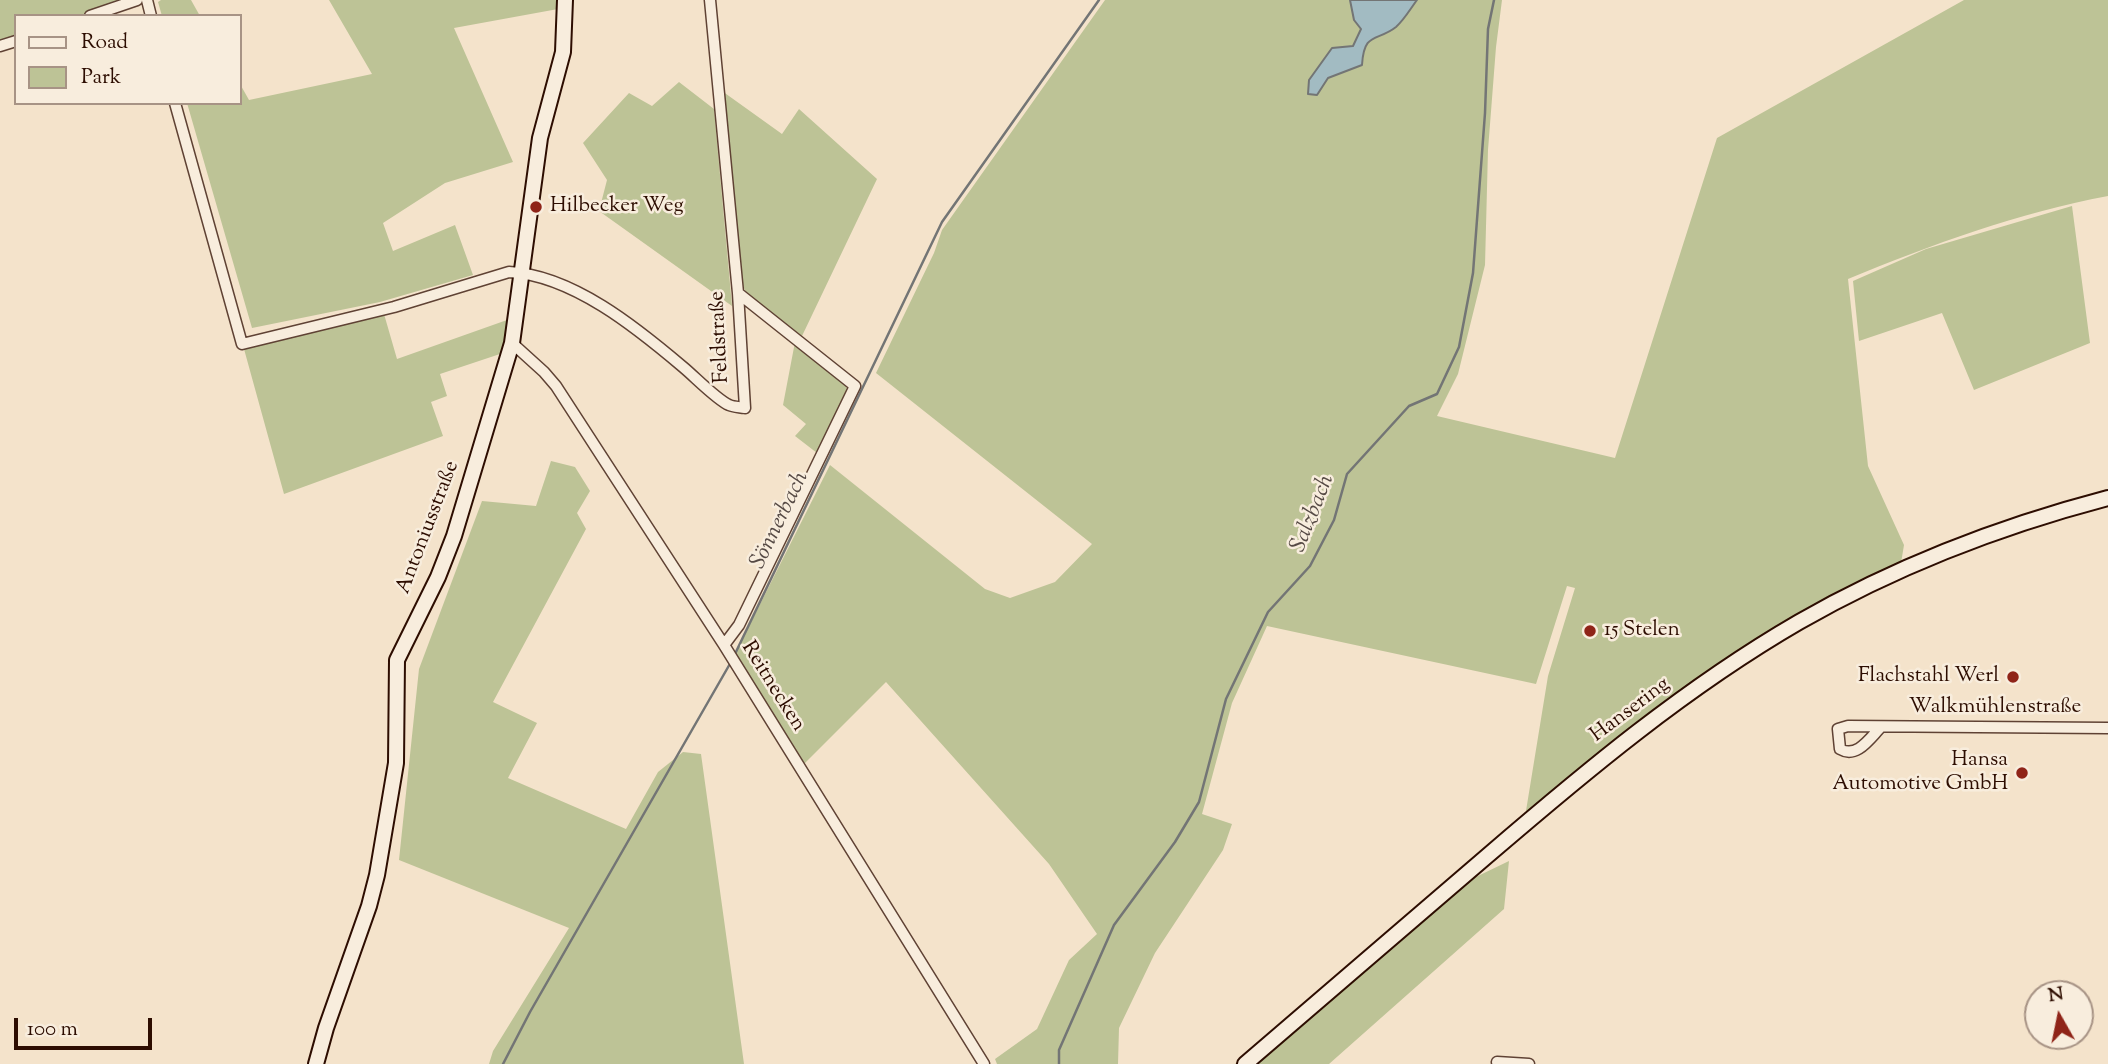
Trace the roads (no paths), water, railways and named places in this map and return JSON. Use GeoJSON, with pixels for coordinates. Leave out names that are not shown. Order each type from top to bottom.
{"type":"FeatureCollection","features":[{"type":"Feature","properties":{"kind":"street"},"geometry":{"type":"LineString","coordinates":[[96,14],[137,0]]}},
{"type":"Feature","properties":{"kind":"street","name":"Antoniusstraße"},"geometry":{"type":"LineString","coordinates":[[316,1064],[377,875],[396,763],[397,660],[438,577],[454,536],[512,343],[540,138],[562,52],[565,0]]}},
{"type":"Feature","properties":{"kind":"street","name":"Feldstraße"},"geometry":{"type":"LineString","coordinates":[[522,273],[580,292],[612,311],[729,405],[745,408],[738,293],[710,0]]}},
{"type":"Feature","properties":{"kind":"street"},"geometry":{"type":"LineString","coordinates":[[177,105],[242,344],[394,307],[509,272],[522,273]]}},
{"type":"Feature","properties":{"kind":"street"},"geometry":{"type":"LineString","coordinates":[[726,649],[855,386],[738,293]]}},
{"type":"Feature","properties":{"kind":"street","name":"Reitnecken"},"geometry":{"type":"LineString","coordinates":[[512,343],[556,386],[735,663],[984,1064]]}},
{"type":"Feature","properties":{"kind":"street","name":"Hansering"},"geometry":{"type":"LineString","coordinates":[[1245,1064],[1595,765],[1675,702],[1742,658],[1799,622],[1921,562],[2023,523],[2108,498]]}},
{"type":"Feature","properties":{"kind":"street","name":"Walkmühlenstraße"},"geometry":{"type":"LineString","coordinates":[[1881,727],[2108,728]]}},
{"type":"Feature","properties":{"kind":"street"},"geometry":{"type":"LineString","coordinates":[[1496,1063],[1530,1064]]}},
{"type":"Feature","properties":{"kind":"water"},"geometry":{"type":"Polygon","coordinates":[[[1350,0],[1417,0],[1396,27],[1369,42],[1365,47],[1362,65],[1328,78],[1317,95],[1308,94],[1309,80],[1332,48],[1353,46],[1361,29],[1354,20],[1350,0]]]}},
{"type":"Feature","properties":{"kind":"waterway","name":"Sönnerbach"},"geometry":{"type":"LineString","coordinates":[[734,656],[942,222],[1099,0]]}},
{"type":"Feature","properties":{"kind":"waterway","name":"Salzbach"},"geometry":{"type":"LineString","coordinates":[[1059,1064],[1059,1050],[1114,925],[1175,842],[1199,802],[1226,699],[1268,612],[1310,566],[1334,520],[1347,474],[1409,406],[1437,394],[1459,347],[1473,273],[1485,113],[1488,29],[1494,0]]}},
{"type":"Feature","properties":{"kind":"waterway","name":"Sönnerbach"},"geometry":{"type":"LineString","coordinates":[[503,1064],[530,1012],[731,662]]}},
{"type":"Feature","properties":{"kind":"place","name":"Hilbecker Weg"},"geometry":{"type":"Point","coordinates":[536,207]}},
{"type":"Feature","properties":{"kind":"place","name":"15 Stelen"},"geometry":{"type":"Point","coordinates":[1590,631]}},
{"type":"Feature","properties":{"kind":"place","name":"Flachstahl Werl"},"geometry":{"type":"Point","coordinates":[2013,677]}},
{"type":"Feature","properties":{"kind":"place","name":"Hansa Automotive GmbH"},"geometry":{"type":"Point","coordinates":[2022,773]}}]}
